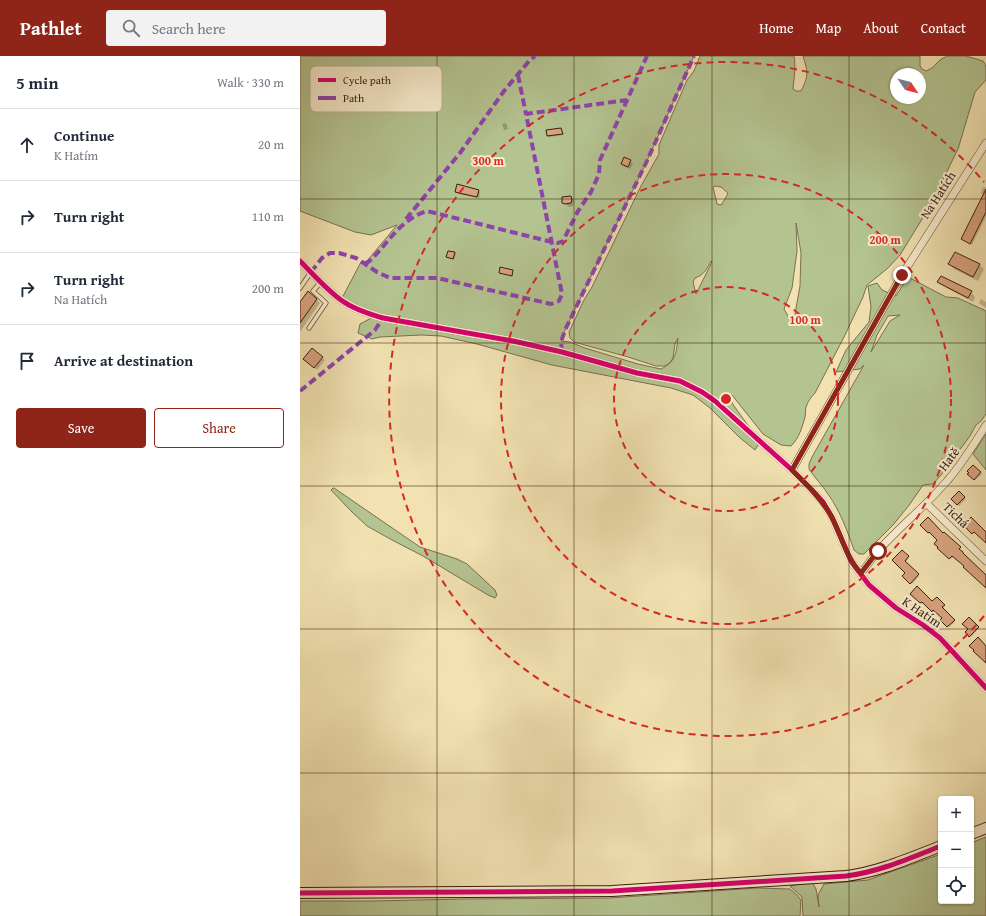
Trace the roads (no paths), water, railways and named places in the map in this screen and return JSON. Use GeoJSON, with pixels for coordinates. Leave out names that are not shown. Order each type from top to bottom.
{"type":"FeatureCollection","features":[{"type":"Feature","properties":{"kind":"street","name":"Na Hatích"},"geometry":{"type":"LineString","coordinates":[[792,470],[902,275],[986,143]]}},
{"type":"Feature","properties":{"kind":"street","name":"K Hatím"},"geometry":{"type":"LineString","coordinates":[[300,261],[341,300],[354,308],[372,315],[513,341],[562,352],[636,373],[680,381],[702,392],[792,470],[811,489],[822,502],[834,522],[851,561],[869,585],[890,604],[940,638],[986,688]]}},
{"type":"Feature","properties":{"kind":"street","name":"Hatě"},"geometry":{"type":"LineString","coordinates":[[927,504],[972,449],[986,425]]}},
{"type":"Feature","properties":{"kind":"street","name":"Tichá"},"geometry":{"type":"LineString","coordinates":[[927,504],[986,561]]}},
{"type":"Feature","properties":{"kind":"street"},"geometry":{"type":"LineString","coordinates":[[861,573],[878,551],[927,504]]}},
{"type":"Feature","properties":{"kind":"street"},"geometry":{"type":"LineString","coordinates":[[974,833],[986,828]]}},
{"type":"Feature","properties":{"kind":"street"},"geometry":{"type":"LineString","coordinates":[[300,893],[612,891],[846,876],[872,872],[938,847]]}},
{"type":"Feature","properties":{"kind":"lane"},"geometry":{"type":"LineString","coordinates":[[300,288],[311,272]]}},
{"type":"Feature","properties":{"kind":"lane"},"geometry":{"type":"LineString","coordinates":[[308,328],[326,303],[313,291],[321,282]]}}]}
